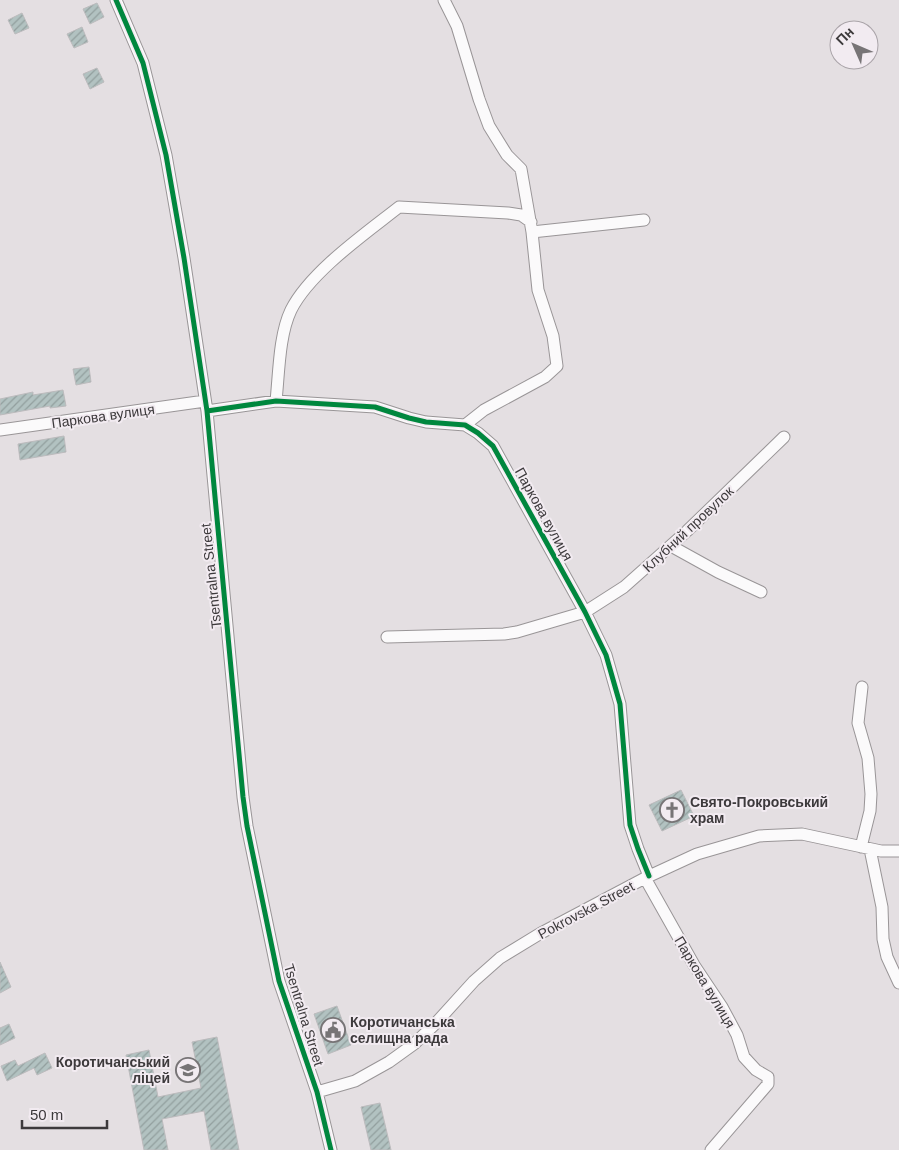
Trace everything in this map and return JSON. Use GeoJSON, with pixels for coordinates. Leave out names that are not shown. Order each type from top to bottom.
{"type":"FeatureCollection","features":[{"type":"Feature","properties":{"kind":"street","name":"Tsentralna Street"},"geometry":{"type":"LineString","coordinates":[[116,0],[143,63],[166,155],[184,258],[206,406],[247,826],[279,981],[317,1092],[331,1150]]}},
{"type":"Feature","properties":{"kind":"street"},"geometry":{"type":"LineString","coordinates":[[444,0],[457,26],[479,100],[489,126],[507,155],[521,169],[531,227],[538,290],[553,336],[557,366],[545,377],[484,410],[465,425]]}},
{"type":"Feature","properties":{"kind":"street"},"geometry":{"type":"LineString","coordinates":[[276,401],[284,332],[291,311],[298,298],[307,286],[342,252],[399,206],[521,215],[531,227]]}},
{"type":"Feature","properties":{"kind":"street"},"geometry":{"type":"LineString","coordinates":[[531,227],[644,220]]}},
{"type":"Feature","properties":{"kind":"street","name":"Паркова вулиця"},"geometry":{"type":"LineString","coordinates":[[0,430],[206,406],[276,401],[375,407],[426,422],[465,425],[493,446],[585,612],[606,655],[620,704],[630,826],[647,877],[694,965],[722,1007],[737,1035],[744,1057],[756,1070],[768,1077],[769,1080],[768,1084],[711,1150]]}},
{"type":"Feature","properties":{"kind":"street","name":"Клубний провулок"},"geometry":{"type":"LineString","coordinates":[[387,637],[504,634],[585,612],[624,587],[671,546],[784,437]]}},
{"type":"Feature","properties":{"kind":"street"},"geometry":{"type":"LineString","coordinates":[[671,546],[718,572],[762,592]]}},
{"type":"Feature","properties":{"kind":"street"},"geometry":{"type":"LineString","coordinates":[[862,687],[858,723],[868,758],[871,794],[866,848],[882,907],[883,939],[887,957],[899,983]]}},
{"type":"Feature","properties":{"kind":"street","name":"Pokrovska Street"},"geometry":{"type":"LineString","coordinates":[[317,1092],[355,1081],[389,1062],[414,1044],[474,981],[500,958],[541,933],[647,877],[697,854],[759,836],[802,834],[881,851],[899,851]]}},
{"type":"Feature","properties":{"kind":"building"},"geometry":{"type":"Polygon","coordinates":[[[97,3],[104,17],[90,24],[83,9],[97,3]]]}},
{"type":"Feature","properties":{"kind":"building"},"geometry":{"type":"Polygon","coordinates":[[[22,13],[29,28],[15,34],[8,20],[22,13]]]}},
{"type":"Feature","properties":{"kind":"building"},"geometry":{"type":"Polygon","coordinates":[[[82,27],[88,42],[74,48],[67,34],[82,27]]]}},
{"type":"Feature","properties":{"kind":"building"},"geometry":{"type":"Polygon","coordinates":[[[97,68],[104,82],[90,89],[83,74],[97,68]]]}},
{"type":"Feature","properties":{"kind":"building"},"geometry":{"type":"Polygon","coordinates":[[[89,367],[91,382],[76,385],[73,369],[89,367]]]}},
{"type":"Feature","properties":{"kind":"building"},"geometry":{"type":"Polygon","coordinates":[[[63,390],[66,406],[50,408],[50,406],[0,415],[0,399],[33,392],[33,395],[63,390]]]}},
{"type":"Feature","properties":{"kind":"building"},"geometry":{"type":"Polygon","coordinates":[[[64,436],[66,452],[20,460],[18,444],[64,436]]]}},
{"type":"Feature","properties":{"kind":"building","name":"Свято-Покровський храм"},"geometry":{"type":"Polygon","coordinates":[[[681,790],[694,816],[662,831],[649,805],[681,790]]]}},
{"type":"Feature","properties":{"kind":"building"},"geometry":{"type":"Polygon","coordinates":[[[0,962],[11,987],[0,993],[0,962]]]}},
{"type":"Feature","properties":{"kind":"building","name":"Коротичанська селищна рада"},"geometry":{"type":"Polygon","coordinates":[[[337,1006],[351,1045],[328,1054],[314,1014],[337,1006]]]}},
{"type":"Feature","properties":{"kind":"building"},"geometry":{"type":"Polygon","coordinates":[[[9,1024],[15,1038],[0,1045],[0,1028],[9,1024]]]}},
{"type":"Feature","properties":{"kind":"building"},"geometry":{"type":"Polygon","coordinates":[[[217,1037],[239,1150],[211,1150],[204,1111],[162,1119],[168,1150],[144,1150],[126,1055],[149,1050],[158,1097],[201,1088],[192,1042],[217,1037]]]}},
{"type":"Feature","properties":{"kind":"building"},"geometry":{"type":"Polygon","coordinates":[[[45,1053],[52,1068],[37,1075],[34,1068],[7,1081],[1,1066],[15,1060],[18,1066],[45,1053]]]}},
{"type":"Feature","properties":{"kind":"building"},"geometry":{"type":"Polygon","coordinates":[[[380,1103],[391,1150],[371,1150],[361,1107],[380,1103]]]}},
{"type":"Feature","properties":{"kind":"cycle path"},"geometry":{"type":"LineString","coordinates":[[116,0],[143,63],[166,155],[184,258],[207,411],[247,826],[279,981],[317,1092],[331,1150]]}},
{"type":"Feature","properties":{"kind":"cycle path"},"geometry":{"type":"LineString","coordinates":[[207,411],[276,401],[375,407],[426,422],[465,425],[493,446],[585,612],[606,655],[620,704],[630,825],[649,876]]}},
{"type":"Feature","properties":{"kind":"place","name":"Свято-Покровський храм"},"geometry":{"type":"Point","coordinates":[672,810]}},
{"type":"Feature","properties":{"kind":"place","name":"Коротичанська селищна рада"},"geometry":{"type":"Point","coordinates":[333,1030]}},
{"type":"Feature","properties":{"kind":"place","name":"Коротичанський ліцей"},"geometry":{"type":"Point","coordinates":[188,1070]}}]}
